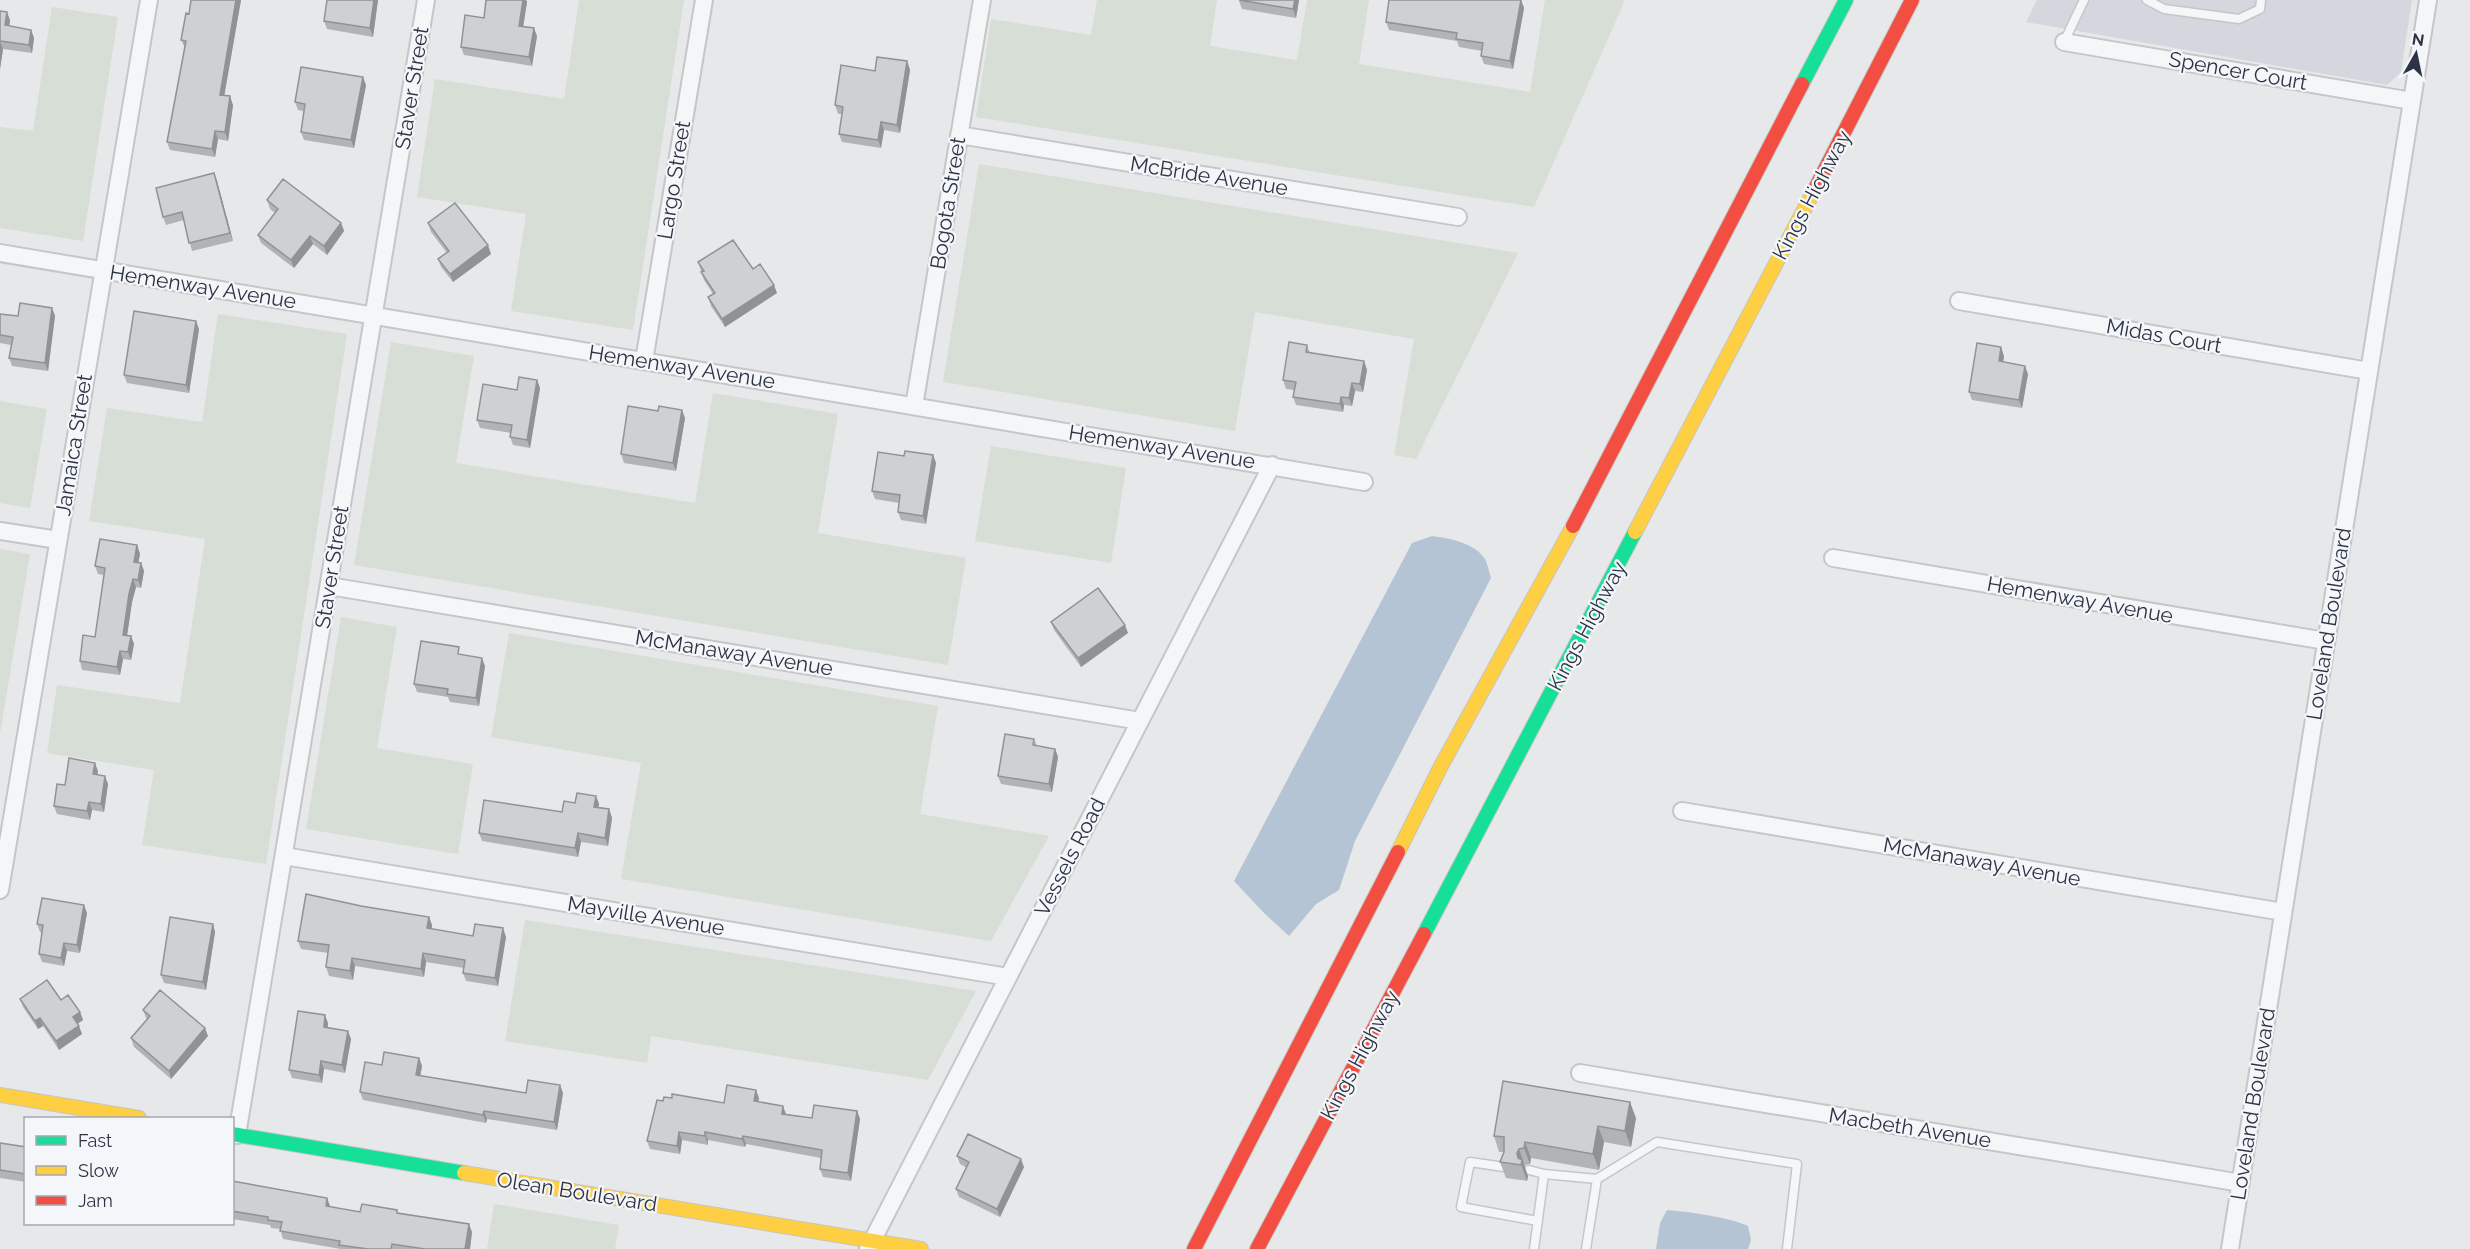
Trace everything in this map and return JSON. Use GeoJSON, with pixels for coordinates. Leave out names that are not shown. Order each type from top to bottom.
{"type":"FeatureCollection","features":[{"type":"Feature","properties":{"kind":"main road"},"geometry":{"type":"LineString","coordinates":[[1194,1249],[1304,1039],[1441,766],[1576,521],[1846,0]]}},
{"type":"Feature","properties":{"kind":"main road","name":"Kings Highway"},"geometry":{"type":"LineString","coordinates":[[1257,1249],[1637,531],[1912,0]]}},
{"type":"Feature","properties":{"kind":"main road"},"geometry":{"type":"LineString","coordinates":[[0,1095],[127,1117]]}},
{"type":"Feature","properties":{"kind":"main road","name":"Olean Boulevard"},"geometry":{"type":"LineString","coordinates":[[235,1135],[870,1245],[921,1249]]}},
{"type":"Feature","properties":{"kind":"street","name":"Jamaica Street"},"geometry":{"type":"LineString","coordinates":[[0,890],[7,810],[58,540],[148,0]]}},
{"type":"Feature","properties":{"kind":"street","name":"Staver Street"},"geometry":{"type":"LineString","coordinates":[[235,1135],[284,856],[426,0]]}},
{"type":"Feature","properties":{"kind":"street","name":"Largo Street"},"geometry":{"type":"LineString","coordinates":[[644,361],[704,0]]}},
{"type":"Feature","properties":{"kind":"street","name":"Bogota Street"},"geometry":{"type":"LineString","coordinates":[[914,406],[982,0]]}},
{"type":"Feature","properties":{"kind":"street","name":"Loveland Boulevard"},"geometry":{"type":"LineString","coordinates":[[2230,1249],[2428,0]]}},
{"type":"Feature","properties":{"kind":"street","name":"Spencer Court"},"geometry":{"type":"LineString","coordinates":[[2064,42],[2412,100]]}},
{"type":"Feature","properties":{"kind":"street","name":"McBride Avenue"},"geometry":{"type":"LineString","coordinates":[[960,135],[1458,217]]}},
{"type":"Feature","properties":{"kind":"street","name":"Hemenway Avenue"},"geometry":{"type":"LineString","coordinates":[[0,253],[1364,482]]}},
{"type":"Feature","properties":{"kind":"street","name":"Midas Court"},"geometry":{"type":"LineString","coordinates":[[1959,301],[2369,371]]}},
{"type":"Feature","properties":{"kind":"street","name":"Vessels Road"},"geometry":{"type":"LineString","coordinates":[[870,1245],[1272,465]]}},
{"type":"Feature","properties":{"kind":"street"},"geometry":{"type":"LineString","coordinates":[[0,531],[58,540]]}},
{"type":"Feature","properties":{"kind":"street","name":"Hemenway Avenue"},"geometry":{"type":"LineString","coordinates":[[1833,558],[2326,641]]}},
{"type":"Feature","properties":{"kind":"street","name":"McManaway Avenue"},"geometry":{"type":"LineString","coordinates":[[329,585],[1140,721]]}},
{"type":"Feature","properties":{"kind":"street","name":"McManaway Avenue"},"geometry":{"type":"LineString","coordinates":[[1682,811],[2283,912]]}},
{"type":"Feature","properties":{"kind":"street","name":"Mayville Avenue"},"geometry":{"type":"LineString","coordinates":[[284,856],[1008,977]]}},
{"type":"Feature","properties":{"kind":"street","name":"Macbeth Avenue"},"geometry":{"type":"LineString","coordinates":[[1580,1073],[2241,1183]]}},
{"type":"Feature","properties":{"kind":"lane"},"geometry":{"type":"LineString","coordinates":[[2064,42],[2084,0]]}},
{"type":"Feature","properties":{"kind":"lane"},"geometry":{"type":"LineString","coordinates":[[2148,0],[2164,9],[2239,19],[2260,9],[2261,0]]}},
{"type":"Feature","properties":{"kind":"lane"},"geometry":{"type":"LineString","coordinates":[[1529,1170],[1544,1174],[1597,1179],[1657,1142],[1797,1164],[1787,1249]]}},
{"type":"Feature","properties":{"kind":"lane"},"geometry":{"type":"LineString","coordinates":[[1504,1167],[1470,1162],[1461,1207],[1538,1221]]}},
{"type":"Feature","properties":{"kind":"lane"},"geometry":{"type":"LineString","coordinates":[[1534,1249],[1544,1174]]}},
{"type":"Feature","properties":{"kind":"lane"},"geometry":{"type":"LineString","coordinates":[[1586,1249],[1597,1179]]}},
{"type":"Feature","properties":{"kind":"shaded area"},"geometry":{"type":"Polygon","coordinates":[[[579,0],[684,0],[633,330],[511,311],[526,214],[417,197],[435,79],[564,99],[579,0]]]}},
{"type":"Feature","properties":{"kind":"shaded area"},"geometry":{"type":"Polygon","coordinates":[[[1097,0],[1217,0],[1210,46],[1297,60],[1307,0],[1369,0],[1359,64],[1530,92],[1545,0],[1625,0],[1534,207],[976,117],[991,19],[1091,35],[1097,0]]]}},
{"type":"Feature","properties":{"kind":"shaded area"},"geometry":{"type":"Polygon","coordinates":[[[2037,0],[2412,0],[2401,72],[2387,85],[2026,22],[2037,0]]]}},
{"type":"Feature","properties":{"kind":"shaded area"},"geometry":{"type":"Polygon","coordinates":[[[52,7],[118,17],[83,241],[0,228],[0,127],[33,131],[52,7]]]}},
{"type":"Feature","properties":{"kind":"shaded area"},"geometry":{"type":"Polygon","coordinates":[[[979,164],[1518,253],[1416,459],[1394,455],[1414,339],[1255,312],[1235,431],[943,382],[979,164]]]}},
{"type":"Feature","properties":{"kind":"shaded area"},"geometry":{"type":"Polygon","coordinates":[[[218,314],[347,334],[266,864],[142,845],[154,770],[47,753],[57,685],[180,703],[205,539],[89,521],[107,408],[202,422],[218,314]]]}},
{"type":"Feature","properties":{"kind":"shaded area"},"geometry":{"type":"Polygon","coordinates":[[[391,342],[474,356],[456,463],[695,503],[713,393],[838,414],[818,533],[966,558],[948,665],[354,565],[391,342]]]}},
{"type":"Feature","properties":{"kind":"shaded area"},"geometry":{"type":"Polygon","coordinates":[[[0,401],[47,409],[30,508],[0,503],[0,401]]]}},
{"type":"Feature","properties":{"kind":"shaded area"},"geometry":{"type":"Polygon","coordinates":[[[991,446],[1126,468],[1111,563],[975,541],[991,446]]]}},
{"type":"Feature","properties":{"kind":"shaded area"},"geometry":{"type":"Polygon","coordinates":[[[0,549],[30,554],[0,734],[0,549]]]}},
{"type":"Feature","properties":{"kind":"shaded area"},"geometry":{"type":"Polygon","coordinates":[[[341,617],[397,627],[377,748],[473,764],[458,854],[306,829],[341,617]]]}},
{"type":"Feature","properties":{"kind":"shaded area"},"geometry":{"type":"Polygon","coordinates":[[[509,633],[938,706],[920,814],[1049,836],[991,941],[621,879],[641,763],[491,737],[509,633]]]}},
{"type":"Feature","properties":{"kind":"shaded area"},"geometry":{"type":"Polygon","coordinates":[[[525,920],[976,991],[928,1080],[651,1036],[647,1063],[505,1041],[525,920]]]}},
{"type":"Feature","properties":{"kind":"shaded area"},"geometry":{"type":"Polygon","coordinates":[[[494,1204],[619,1225],[615,1249],[487,1249],[494,1204]]]}},
{"type":"Feature","properties":{"kind":"water"},"geometry":{"type":"Polygon","coordinates":[[[1432,536],[1454,540],[1475,549],[1485,559],[1491,578],[1355,841],[1339,890],[1316,904],[1289,936],[1234,881],[1412,543],[1432,536]]]}},
{"type":"Feature","properties":{"kind":"water"},"geometry":{"type":"Polygon","coordinates":[[[1667,1210],[1720,1218],[1748,1226],[1751,1240],[1748,1249],[1656,1249],[1660,1223],[1667,1210]]]}},
{"type":"Feature","properties":{"kind":"building"},"geometry":{"type":"Polygon","coordinates":[[[191,0],[236,0],[220,95],[230,96],[225,132],[215,131],[212,149],[167,142],[186,41],[181,40],[191,0]]]}},
{"type":"Feature","properties":{"kind":"building"},"geometry":{"type":"Polygon","coordinates":[[[327,0],[374,0],[370,28],[324,21],[327,0]]]}},
{"type":"Feature","properties":{"kind":"building"},"geometry":{"type":"Polygon","coordinates":[[[486,0],[523,0],[519,26],[534,28],[529,57],[461,47],[465,15],[484,18],[486,0]]]}},
{"type":"Feature","properties":{"kind":"building"},"geometry":{"type":"Polygon","coordinates":[[[1239,0],[1295,0],[1293,9],[1239,0]]]}},
{"type":"Feature","properties":{"kind":"building"},"geometry":{"type":"Polygon","coordinates":[[[1389,0],[1521,0],[1510,61],[1481,56],[1483,43],[1456,39],[1457,33],[1386,22],[1389,0]]]}},
{"type":"Feature","properties":{"kind":"building"},"geometry":{"type":"Polygon","coordinates":[[[0,11],[7,12],[5,25],[31,30],[29,45],[0,41],[0,11]]]}},
{"type":"Feature","properties":{"kind":"building"},"geometry":{"type":"Polygon","coordinates":[[[877,57],[907,61],[897,125],[881,122],[878,140],[839,134],[843,107],[835,105],[841,65],[875,71],[877,57]]]}},
{"type":"Feature","properties":{"kind":"building"},"geometry":{"type":"Polygon","coordinates":[[[301,67],[363,77],[351,140],[301,132],[305,104],[295,102],[301,67]]]}},
{"type":"Feature","properties":{"kind":"building"},"geometry":{"type":"Polygon","coordinates":[[[214,173],[230,233],[189,243],[182,212],[163,217],[156,188],[214,173]]]}},
{"type":"Feature","properties":{"kind":"building"},"geometry":{"type":"Polygon","coordinates":[[[283,179],[341,223],[324,246],[310,236],[291,260],[258,235],[278,209],[267,200],[283,179]]]}},
{"type":"Feature","properties":{"kind":"building"},"geometry":{"type":"Polygon","coordinates":[[[455,203],[488,245],[450,274],[438,259],[449,251],[428,223],[455,203]]]}},
{"type":"Feature","properties":{"kind":"building"},"geometry":{"type":"Polygon","coordinates":[[[733,240],[753,269],[760,264],[774,285],[722,319],[708,297],[715,293],[701,272],[704,271],[698,262],[733,240]]]}},
{"type":"Feature","properties":{"kind":"building"},"geometry":{"type":"Polygon","coordinates":[[[20,303],[52,308],[45,363],[9,358],[13,337],[0,335],[0,314],[18,316],[20,303]]]}},
{"type":"Feature","properties":{"kind":"building"},"geometry":{"type":"Polygon","coordinates":[[[134,311],[196,321],[186,385],[124,375],[134,311]]]}},
{"type":"Feature","properties":{"kind":"building"},"geometry":{"type":"Polygon","coordinates":[[[1289,342],[1307,345],[1306,352],[1364,361],[1360,384],[1352,383],[1349,398],[1341,397],[1340,404],[1293,397],[1296,382],[1283,380],[1289,342]]]}},
{"type":"Feature","properties":{"kind":"building"},"geometry":{"type":"Polygon","coordinates":[[[1977,343],[2001,347],[1999,361],[2025,366],[2019,400],[1969,392],[1977,343]]]}},
{"type":"Feature","properties":{"kind":"building"},"geometry":{"type":"Polygon","coordinates":[[[519,377],[537,380],[527,440],[510,437],[512,425],[477,420],[483,384],[517,390],[519,377]]]}},
{"type":"Feature","properties":{"kind":"building"},"geometry":{"type":"Polygon","coordinates":[[[628,406],[658,411],[659,406],[682,410],[673,463],[621,454],[628,406]]]}},
{"type":"Feature","properties":{"kind":"building"},"geometry":{"type":"Polygon","coordinates":[[[905,451],[933,455],[923,516],[898,512],[900,495],[872,491],[878,452],[904,456],[905,451]]]}},
{"type":"Feature","properties":{"kind":"building"},"geometry":{"type":"Polygon","coordinates":[[[100,539],[137,545],[134,562],[141,563],[138,580],[133,579],[129,594],[123,635],[131,636],[128,652],[120,651],[117,667],[80,661],[83,635],[95,637],[105,568],[95,566],[100,539]]]}},
{"type":"Feature","properties":{"kind":"building"},"geometry":{"type":"Polygon","coordinates":[[[1098,588],[1125,625],[1078,658],[1051,622],[1098,588]]]}},
{"type":"Feature","properties":{"kind":"building"},"geometry":{"type":"Polygon","coordinates":[[[421,641],[459,647],[458,654],[482,658],[476,698],[447,694],[448,689],[414,684],[421,641]]]}},
{"type":"Feature","properties":{"kind":"building"},"geometry":{"type":"Polygon","coordinates":[[[1005,734],[1034,739],[1033,745],[1055,749],[1049,784],[998,776],[1005,734]]]}},
{"type":"Feature","properties":{"kind":"building"},"geometry":{"type":"Polygon","coordinates":[[[69,758],[95,763],[93,774],[105,776],[101,804],[89,802],[87,811],[54,806],[57,784],[65,785],[69,758]]]}},
{"type":"Feature","properties":{"kind":"building"},"geometry":{"type":"Polygon","coordinates":[[[577,793],[596,796],[594,807],[609,809],[605,838],[578,833],[575,848],[479,833],[484,800],[562,812],[564,801],[575,803],[577,793]]]}},
{"type":"Feature","properties":{"kind":"building"},"geometry":{"type":"Polygon","coordinates":[[[306,894],[429,917],[427,928],[473,936],[475,924],[503,928],[495,978],[463,973],[465,960],[423,953],[421,969],[352,958],[350,971],[326,967],[329,945],[298,941],[306,894]]]}},
{"type":"Feature","properties":{"kind":"building"},"geometry":{"type":"Polygon","coordinates":[[[42,898],[84,905],[77,945],[64,943],[61,958],[39,954],[43,925],[37,924],[42,898]]]}},
{"type":"Feature","properties":{"kind":"building"},"geometry":{"type":"Polygon","coordinates":[[[170,917],[213,924],[203,982],[161,975],[170,917]]]}},
{"type":"Feature","properties":{"kind":"building"},"geometry":{"type":"Polygon","coordinates":[[[47,980],[61,1000],[68,995],[80,1012],[73,1017],[79,1026],[56,1041],[40,1018],[35,1021],[20,999],[47,980]]]}},
{"type":"Feature","properties":{"kind":"building"},"geometry":{"type":"Polygon","coordinates":[[[160,990],[205,1028],[169,1071],[131,1038],[150,1016],[143,1010],[160,990]]]}},
{"type":"Feature","properties":{"kind":"building"},"geometry":{"type":"Polygon","coordinates":[[[298,1011],[325,1015],[324,1027],[348,1031],[342,1065],[321,1061],[319,1075],[289,1070],[298,1011]]]}},
{"type":"Feature","properties":{"kind":"building"},"geometry":{"type":"Polygon","coordinates":[[[384,1052],[419,1058],[416,1075],[526,1093],[528,1080],[560,1085],[554,1122],[484,1111],[483,1115],[360,1092],[365,1062],[382,1065],[384,1052]]]}},
{"type":"Feature","properties":{"kind":"building"},"geometry":{"type":"Polygon","coordinates":[[[1503,1081],[1630,1102],[1625,1131],[1598,1126],[1593,1154],[1525,1142],[1524,1148],[1519,1149],[1517,1153],[1518,1158],[1522,1160],[1521,1165],[1500,1162],[1504,1152],[1504,1137],[1494,1136],[1503,1081]]]}},
{"type":"Feature","properties":{"kind":"building"},"geometry":{"type":"Polygon","coordinates":[[[727,1085],[756,1090],[754,1101],[783,1106],[782,1114],[812,1118],[814,1105],[857,1111],[848,1173],[820,1169],[822,1150],[743,1136],[742,1139],[705,1132],[705,1136],[679,1132],[677,1146],[647,1141],[657,1100],[663,1101],[664,1097],[672,1098],[672,1094],[724,1103],[727,1085]]]}},
{"type":"Feature","properties":{"kind":"building"},"geometry":{"type":"Polygon","coordinates":[[[968,1134],[1021,1159],[997,1209],[956,1189],[969,1162],[957,1156],[968,1134]]]}},
{"type":"Feature","properties":{"kind":"building"},"geometry":{"type":"Polygon","coordinates":[[[0,1143],[24,1147],[24,1174],[0,1170],[0,1143]]]}},
{"type":"Feature","properties":{"kind":"building"},"geometry":{"type":"Polygon","coordinates":[[[234,1181],[327,1198],[326,1206],[360,1212],[362,1204],[397,1210],[397,1213],[469,1224],[465,1249],[425,1249],[392,1244],[391,1249],[368,1249],[339,1245],[340,1241],[280,1231],[282,1222],[268,1220],[268,1217],[234,1211],[234,1181]]]}},
{"type":"Feature","properties":{"kind":"traffic: fast"},"geometry":{"type":"LineString","coordinates":[[1802,84],[1846,0]]}},
{"type":"Feature","properties":{"kind":"traffic: fast"},"geometry":{"type":"LineString","coordinates":[[1424,934],[1635,532]]}},
{"type":"Feature","properties":{"kind":"traffic: fast"},"geometry":{"type":"LineString","coordinates":[[234,1134],[464,1173]]}},
{"type":"Feature","properties":{"kind":"traffic: slow"},"geometry":{"type":"LineString","coordinates":[[1635,532],[1816,187]]}},
{"type":"Feature","properties":{"kind":"traffic: slow"},"geometry":{"type":"LineString","coordinates":[[1398,852],[1441,766],[1573,526]]}},
{"type":"Feature","properties":{"kind":"traffic: slow"},"geometry":{"type":"LineString","coordinates":[[0,1095],[133,1117]]}},
{"type":"Feature","properties":{"kind":"traffic: slow"},"geometry":{"type":"LineString","coordinates":[[464,1173],[921,1249]]}},
{"type":"Feature","properties":{"kind":"traffic: jam"},"geometry":{"type":"LineString","coordinates":[[1816,187],[1912,0]]}},
{"type":"Feature","properties":{"kind":"traffic: jam"},"geometry":{"type":"LineString","coordinates":[[1573,526],[1802,84]]}},
{"type":"Feature","properties":{"kind":"traffic: jam"},"geometry":{"type":"LineString","coordinates":[[1194,1249],[1398,852]]}},
{"type":"Feature","properties":{"kind":"traffic: jam"},"geometry":{"type":"LineString","coordinates":[[1257,1249],[1424,934]]}}]}
